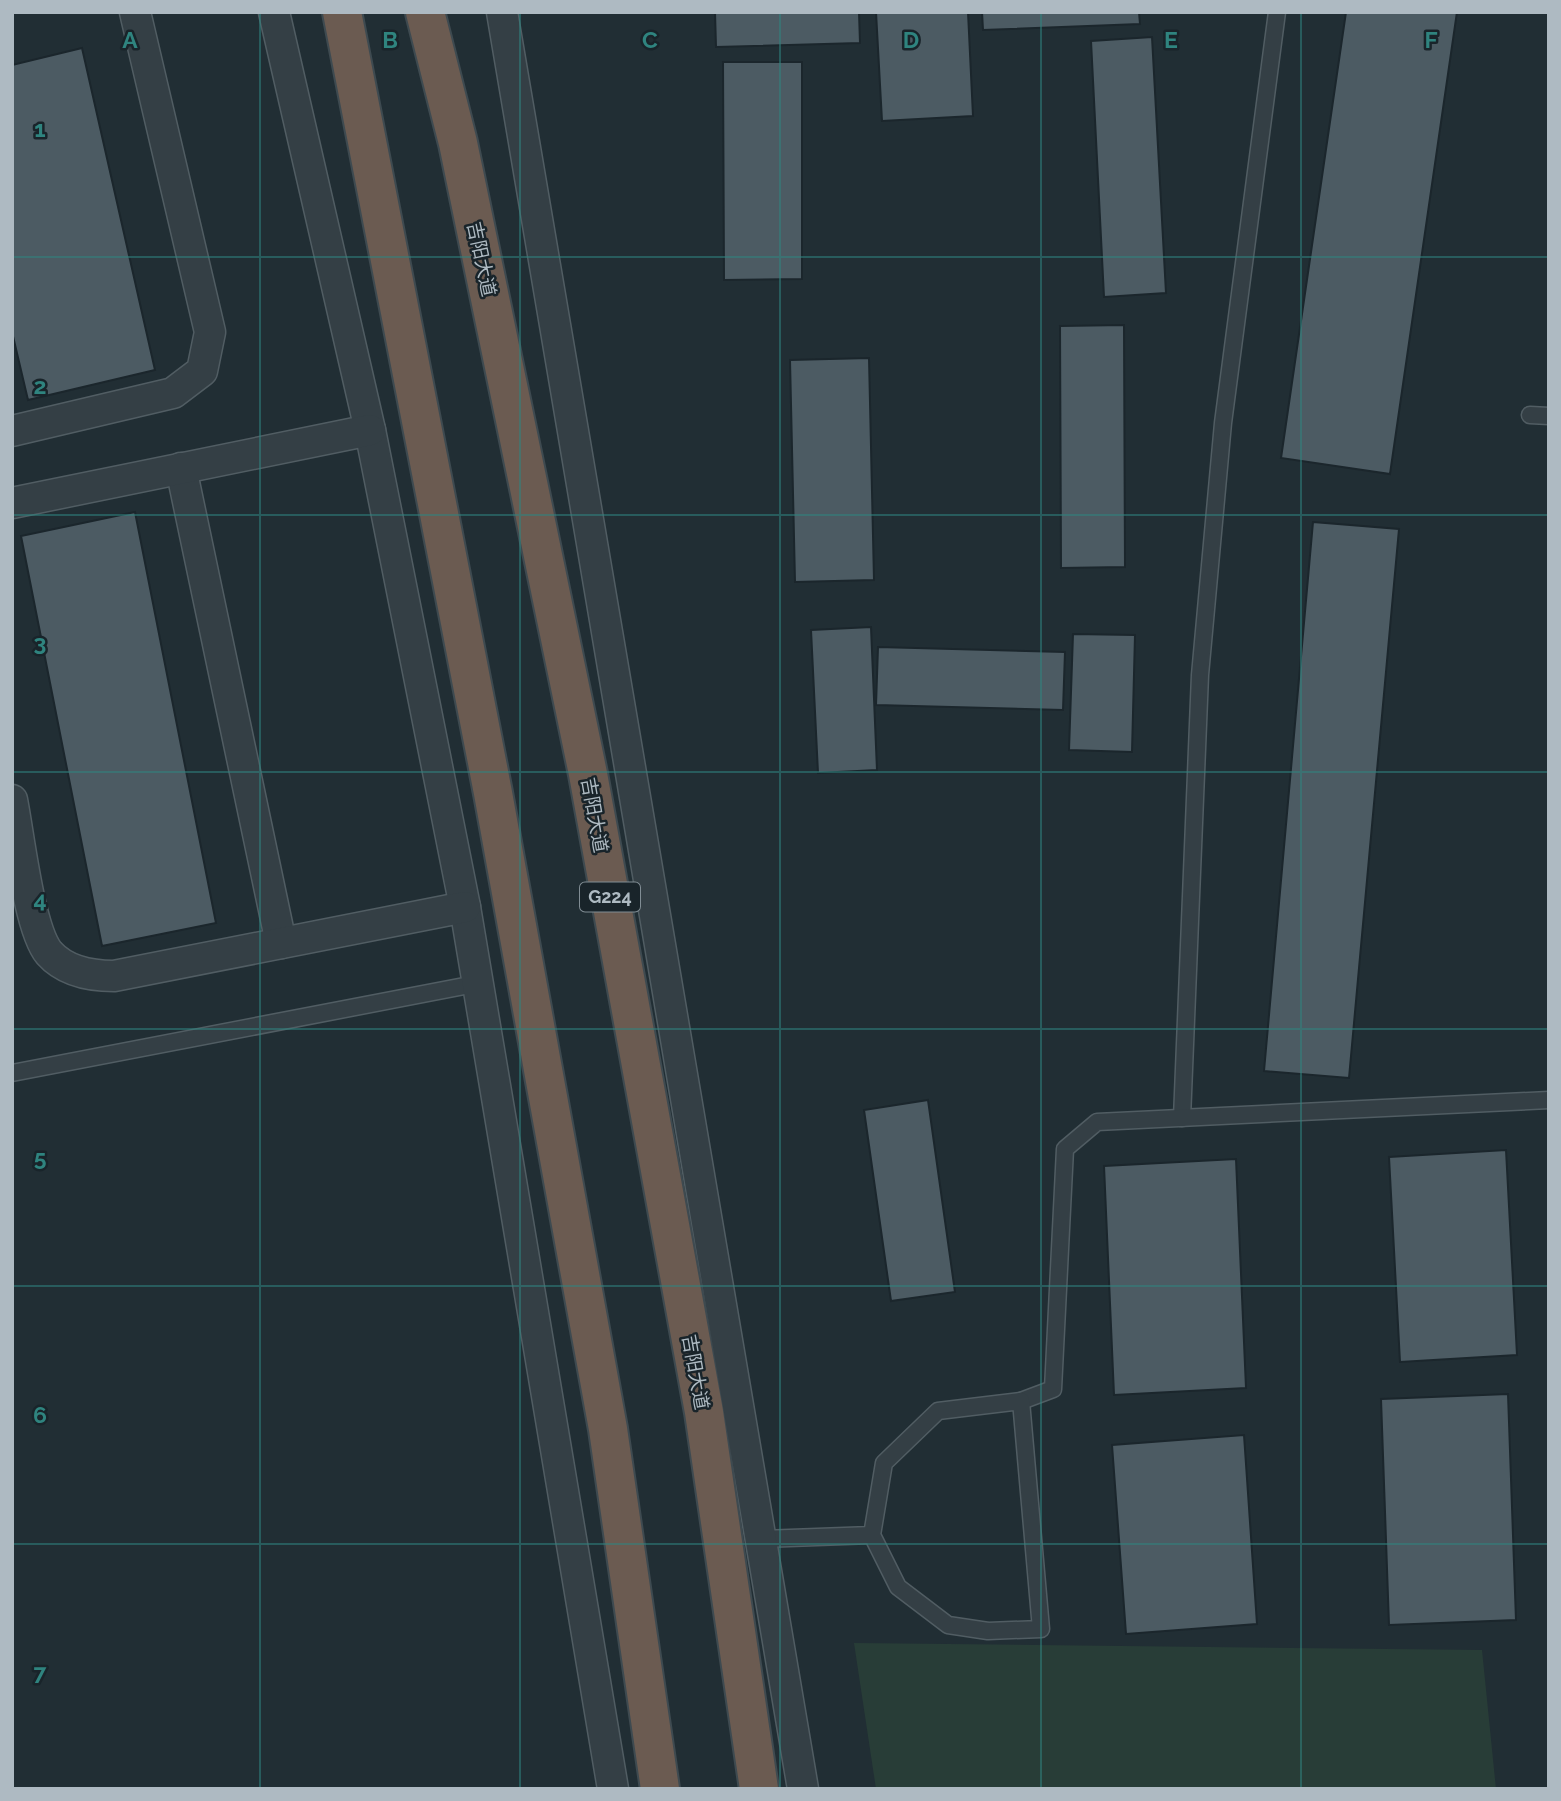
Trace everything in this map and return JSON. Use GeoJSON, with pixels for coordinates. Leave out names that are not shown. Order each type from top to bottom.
{"type":"FeatureCollection","features":[{"type":"Feature","properties":{"kind":"highway"},"geometry":{"type":"LineString","coordinates":[[342,12],[493,793],[608,1429],[660,1789]]}},
{"type":"Feature","properties":{"kind":"highway","name":"吉阳大道"},"geometry":{"type":"LineString","coordinates":[[425,12],[458,143],[587,774],[704,1412],[759,1789]]}},
{"type":"Feature","properties":{"kind":"street"},"geometry":{"type":"LineString","coordinates":[[12,431],[173,393],[202,371],[210,332],[135,12]]}},
{"type":"Feature","properties":{"kind":"street"},"geometry":{"type":"LineString","coordinates":[[274,12],[370,430],[466,906],[612,1789]]}},
{"type":"Feature","properties":{"kind":"street"},"geometry":{"type":"LineString","coordinates":[[502,12],[803,1789]]}},
{"type":"Feature","properties":{"kind":"street"},"geometry":{"type":"LineString","coordinates":[[12,503],[370,430]]}},
{"type":"Feature","properties":{"kind":"street"},"geometry":{"type":"LineString","coordinates":[[181,468],[282,943]]}},
{"type":"Feature","properties":{"kind":"street"},"geometry":{"type":"LineString","coordinates":[[12,800],[38,934],[50,954],[68,967],[90,976],[114,976],[466,906]]}},
{"type":"Feature","properties":{"kind":"lane"},"geometry":{"type":"LineString","coordinates":[[1182,1118],[1200,675],[1223,423],[1277,12]]}},
{"type":"Feature","properties":{"kind":"lane"},"geometry":{"type":"LineString","coordinates":[[1530,415],[1549,415]]}},
{"type":"Feature","properties":{"kind":"lane"},"geometry":{"type":"LineString","coordinates":[[12,1073],[480,983]]}},
{"type":"Feature","properties":{"kind":"lane"},"geometry":{"type":"LineString","coordinates":[[1021,1401],[1041,1629],[988,1631],[948,1625],[898,1587],[872,1535],[884,1463],[938,1411],[1021,1401],[1053,1389],[1065,1149],[1097,1122],[1549,1100]]}},
{"type":"Feature","properties":{"kind":"lane"},"geometry":{"type":"LineString","coordinates":[[761,1539],[872,1535]]}},
{"type":"Feature","properties":{"kind":"green space"},"geometry":{"type":"Polygon","coordinates":[[[854,1643],[1482,1650],[1496,1789],[876,1789],[854,1643]]]}},
{"type":"Feature","properties":{"kind":"building"},"geometry":{"type":"Polygon","coordinates":[[[715,12],[859,12],[860,43],[716,47],[715,12]]]}},
{"type":"Feature","properties":{"kind":"building"},"geometry":{"type":"Polygon","coordinates":[[[876,12],[968,12],[973,116],[882,121],[876,12]]]}},
{"type":"Feature","properties":{"kind":"building"},"geometry":{"type":"Polygon","coordinates":[[[982,12],[1139,12],[1140,24],[983,30],[982,12]]]}},
{"type":"Feature","properties":{"kind":"building"},"geometry":{"type":"Polygon","coordinates":[[[1346,12],[1457,12],[1390,474],[1281,458],[1346,12]]]}},
{"type":"Feature","properties":{"kind":"building"},"geometry":{"type":"Polygon","coordinates":[[[1152,37],[1166,293],[1104,297],[1091,41],[1152,37]]]}},
{"type":"Feature","properties":{"kind":"building"},"geometry":{"type":"Polygon","coordinates":[[[82,48],[155,370],[28,400],[12,332],[12,65],[82,48]]]}},
{"type":"Feature","properties":{"kind":"building"},"geometry":{"type":"Polygon","coordinates":[[[723,62],[802,62],[802,279],[724,280],[723,62]]]}},
{"type":"Feature","properties":{"kind":"building"},"geometry":{"type":"Polygon","coordinates":[[[1124,325],[1125,567],[1061,568],[1060,326],[1124,325]]]}},
{"type":"Feature","properties":{"kind":"building"},"geometry":{"type":"Polygon","coordinates":[[[869,358],[874,580],[795,582],[790,360],[869,358]]]}},
{"type":"Feature","properties":{"kind":"building"},"geometry":{"type":"Polygon","coordinates":[[[135,512],[216,923],[102,946],[21,536],[135,512]]]}},
{"type":"Feature","properties":{"kind":"building"},"geometry":{"type":"Polygon","coordinates":[[[1313,522],[1399,529],[1349,1078],[1264,1071],[1313,522]]]}},
{"type":"Feature","properties":{"kind":"building"},"geometry":{"type":"Polygon","coordinates":[[[871,627],[877,770],[818,773],[811,630],[871,627]]]}},
{"type":"Feature","properties":{"kind":"building"},"geometry":{"type":"Polygon","coordinates":[[[1073,634],[1135,635],[1132,752],[1069,750],[1073,634]]]}},
{"type":"Feature","properties":{"kind":"building"},"geometry":{"type":"Polygon","coordinates":[[[878,647],[1065,652],[1063,710],[876,705],[878,647]]]}},
{"type":"Feature","properties":{"kind":"building"},"geometry":{"type":"Polygon","coordinates":[[[928,1100],[955,1292],[891,1301],[864,1110],[928,1100]]]}},
{"type":"Feature","properties":{"kind":"building"},"geometry":{"type":"Polygon","coordinates":[[[1506,1150],[1517,1355],[1400,1362],[1389,1157],[1506,1150]]]}},
{"type":"Feature","properties":{"kind":"building"},"geometry":{"type":"Polygon","coordinates":[[[1236,1159],[1246,1388],[1114,1395],[1104,1166],[1236,1159]]]}},
{"type":"Feature","properties":{"kind":"building"},"geometry":{"type":"Polygon","coordinates":[[[1508,1394],[1516,1620],[1389,1625],[1381,1399],[1508,1394]]]}},
{"type":"Feature","properties":{"kind":"building"},"geometry":{"type":"Polygon","coordinates":[[[1244,1435],[1257,1624],[1126,1634],[1112,1445],[1244,1435]]]}}]}
